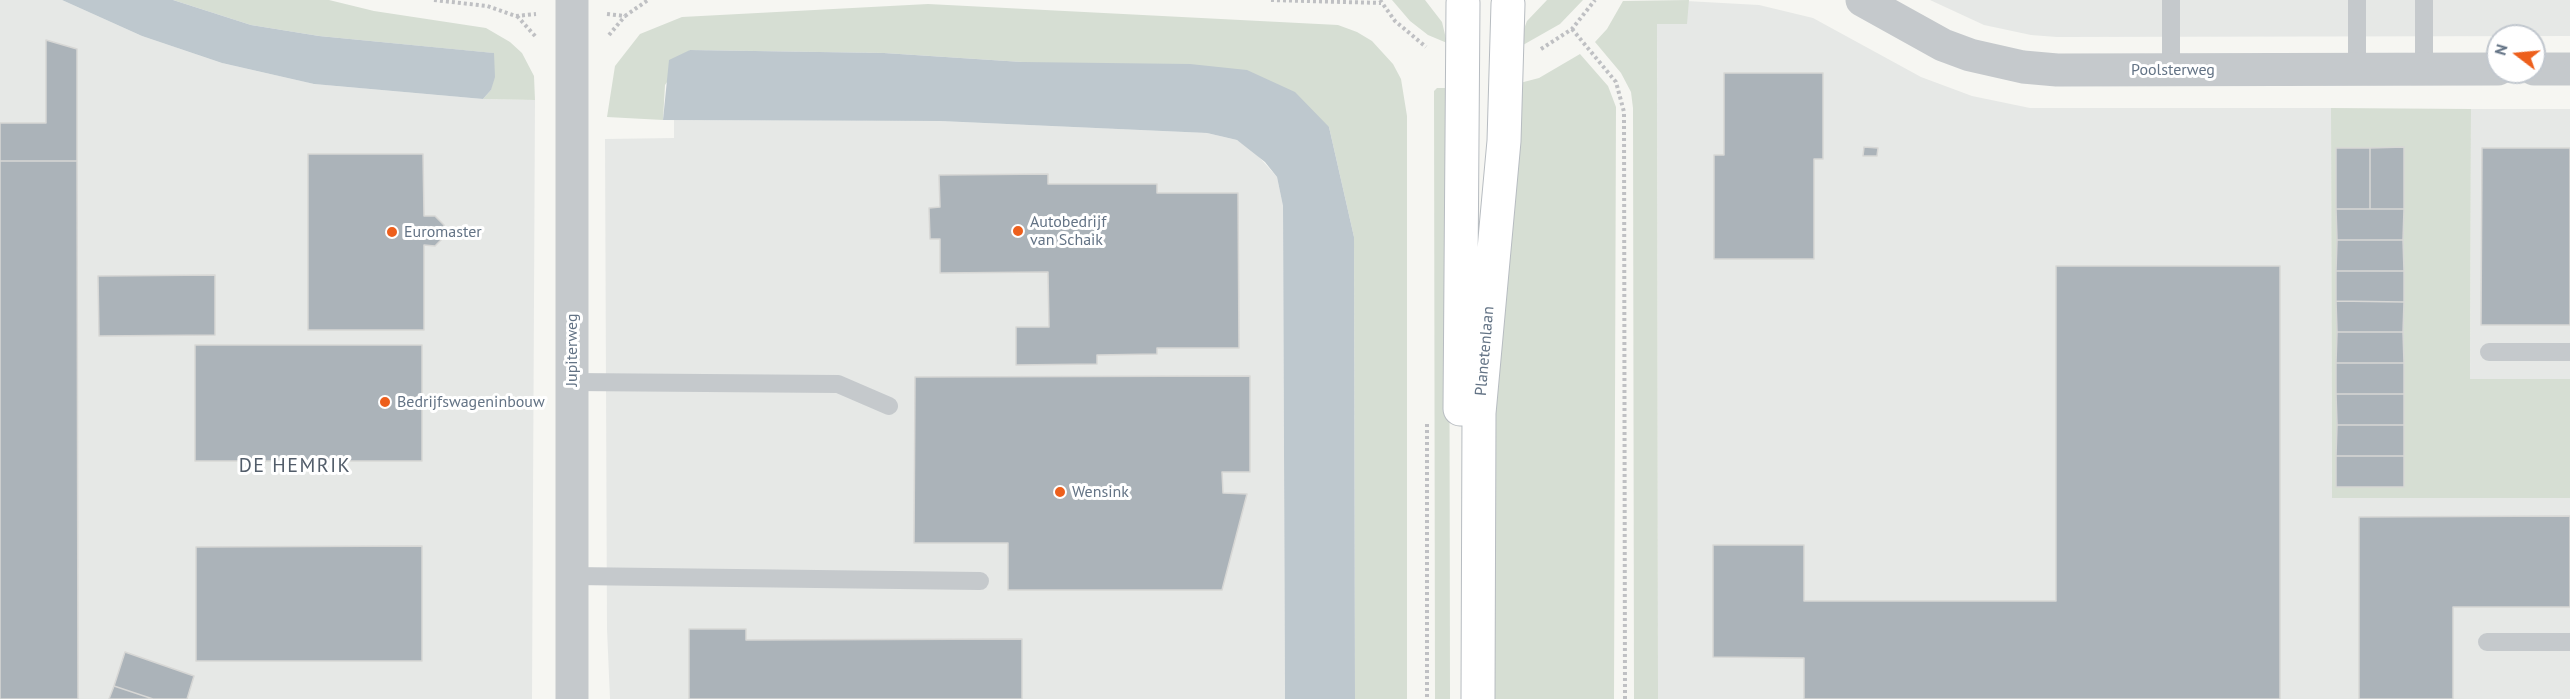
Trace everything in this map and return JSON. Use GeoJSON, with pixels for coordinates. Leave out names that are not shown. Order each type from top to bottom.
{"type":"FeatureCollection","features":[{"type":"Feature","properties":{"kind":"main road"},"geometry":{"type":"LineString","coordinates":[[1460,2],[1485,7],[1512,2]]}},
{"type":"Feature","properties":{"kind":"main road","name":"Planetenlaan"},"geometry":{"type":"LineString","coordinates":[[1459,699],[1460,2]]}},
{"type":"Feature","properties":{"kind":"main road","name":"Planetenlaan"},"geometry":{"type":"LineString","coordinates":[[1478,699],[1479,413],[1504,141],[1512,2]]}},
{"type":"Feature","properties":{"kind":"street","name":"Jupiterweg"},"geometry":{"type":"LineString","coordinates":[[572,0],[572,699]]}},
{"type":"Feature","properties":{"kind":"street","name":"Poolsterweg"},"geometry":{"type":"LineString","coordinates":[[1862,0],[1943,45],[1994,62],[2056,70],[2486,69]]}},
{"type":"Feature","properties":{"kind":"street"},"geometry":{"type":"LineString","coordinates":[[2546,69],[2570,69]]}},
{"type":"Feature","properties":{"kind":"lane"},"geometry":{"type":"LineString","coordinates":[[2171,0],[2171,69]]}},
{"type":"Feature","properties":{"kind":"lane"},"geometry":{"type":"LineString","coordinates":[[2357,0],[2357,69]]}},
{"type":"Feature","properties":{"kind":"lane"},"geometry":{"type":"LineString","coordinates":[[2424,0],[2424,69]]}},
{"type":"Feature","properties":{"kind":"lane"},"geometry":{"type":"LineString","coordinates":[[2489,352],[2570,351]]}},
{"type":"Feature","properties":{"kind":"lane"},"geometry":{"type":"LineString","coordinates":[[572,382],[838,384],[889,406]]}},
{"type":"Feature","properties":{"kind":"lane"},"geometry":{"type":"LineString","coordinates":[[573,576],[980,581]]}},
{"type":"Feature","properties":{"kind":"lane"},"geometry":{"type":"LineString","coordinates":[[2487,642],[2570,642]]}},
{"type":"Feature","properties":{"kind":"path"},"geometry":{"type":"LineString","coordinates":[[487,6],[488,0]]}},
{"type":"Feature","properties":{"kind":"path"},"geometry":{"type":"LineString","coordinates":[[1271,0],[1381,2],[1395,21],[1427,48]]}},
{"type":"Feature","properties":{"kind":"path"},"geometry":{"type":"LineString","coordinates":[[1595,0],[1572,29],[1616,82],[1624,112],[1625,699]]}},
{"type":"Feature","properties":{"kind":"path"},"geometry":{"type":"LineString","coordinates":[[1427,419],[1427,699]]}},
{"type":"Feature","properties":{"kind":"shaded area"},"geometry":{"type":"Polygon","coordinates":[[[0,0],[62,0],[142,36],[222,63],[314,84],[483,99],[535,100],[532,699],[0,699],[0,0]]]}},
{"type":"Feature","properties":{"kind":"shaded area"},"geometry":{"type":"Polygon","coordinates":[[[62,0],[173,0],[251,25],[319,36],[494,53],[495,77],[491,90],[483,99],[314,84],[222,63],[142,36],[62,0]]]}},
{"type":"Feature","properties":{"kind":"shaded area"},"geometry":{"type":"Polygon","coordinates":[[[173,0],[329,0],[374,11],[486,28],[510,42],[522,53],[534,76],[535,100],[483,99],[491,90],[493,53],[319,36],[251,25],[173,0]]]}},
{"type":"Feature","properties":{"kind":"shaded area"},"geometry":{"type":"Polygon","coordinates":[[[1392,0],[1425,0],[1442,22],[1447,43],[1428,35],[1410,21],[1392,0]]]}},
{"type":"Feature","properties":{"kind":"shaded area"},"geometry":{"type":"Polygon","coordinates":[[[1547,0],[1583,0],[1560,24],[1523,45],[1522,34],[1527,21],[1547,0]]]}},
{"type":"Feature","properties":{"kind":"shaded area"},"geometry":{"type":"Polygon","coordinates":[[[1689,0],[1687,24],[1657,24],[1658,699],[1634,699],[1633,108],[1631,92],[1621,73],[1595,42],[1607,29],[1623,1],[1689,0]]]}},
{"type":"Feature","properties":{"kind":"shaded area"},"geometry":{"type":"Polygon","coordinates":[[[1930,0],[2570,0],[2570,36],[2546,36],[2546,24],[2486,24],[2486,36],[2057,37],[2031,35],[1984,25],[1930,0]]]}},
{"type":"Feature","properties":{"kind":"shaded area"},"geometry":{"type":"Polygon","coordinates":[[[1686,1],[1759,5],[1813,18],[1921,77],[1972,96],[2030,108],[2331,108],[2332,497],[2570,498],[2570,699],[1658,699],[1657,11],[1686,1]]]}},
{"type":"Feature","properties":{"kind":"shaded area"},"geometry":{"type":"Polygon","coordinates":[[[928,4],[1338,25],[1372,41],[1393,64],[1401,79],[1407,116],[1407,699],[1355,699],[1354,237],[1329,127],[1022,62],[884,53],[690,50],[665,85],[663,120],[607,117],[615,66],[640,34],[682,17],[928,4]]]}},
{"type":"Feature","properties":{"kind":"shaded area"},"geometry":{"type":"Polygon","coordinates":[[[690,50],[884,53],[1022,62],[1190,64],[1247,70],[1295,92],[1329,127],[1354,237],[1355,699],[1285,699],[1283,206],[1277,177],[1265,162],[1237,140],[1207,133],[940,121],[663,120],[669,60],[690,50]]]}},
{"type":"Feature","properties":{"kind":"shaded area"},"geometry":{"type":"Polygon","coordinates":[[[1580,54],[1608,86],[1616,107],[1614,699],[1489,699],[1489,414],[1516,84],[1539,78],[1580,54]]]}},
{"type":"Feature","properties":{"kind":"shaded area"},"geometry":{"type":"Polygon","coordinates":[[[1437,88],[1449,88],[1450,699],[1435,699],[1434,91],[1437,88]]]}},
{"type":"Feature","properties":{"kind":"shaded area"},"geometry":{"type":"Polygon","coordinates":[[[2331,108],[2471,109],[2470,379],[2570,379],[2570,498],[2332,498],[2331,108]]]}},
{"type":"Feature","properties":{"kind":"shaded area"},"geometry":{"type":"Polygon","coordinates":[[[2471,109],[2570,109],[2570,379],[2470,380],[2471,109]]]}},
{"type":"Feature","properties":{"kind":"shaded area"},"geometry":{"type":"Polygon","coordinates":[[[674,120],[940,121],[1207,133],[1237,140],[1252,149],[1277,177],[1283,206],[1285,699],[610,699],[607,629],[605,139],[674,138],[674,120]]]}},
{"type":"Feature","properties":{"kind":"building"},"geometry":{"type":"Polygon","coordinates":[[[46,40],[77,49],[77,161],[0,161],[0,123],[46,123],[46,40]]]}},
{"type":"Feature","properties":{"kind":"building"},"geometry":{"type":"Polygon","coordinates":[[[1724,73],[1823,73],[1823,159],[1814,159],[1814,259],[1714,259],[1714,155],[1724,155],[1724,73]]]}},
{"type":"Feature","properties":{"kind":"building"},"geometry":{"type":"Polygon","coordinates":[[[1864,147],[1878,148],[1877,156],[1863,156],[1864,147]]]}},
{"type":"Feature","properties":{"kind":"building"},"geometry":{"type":"Polygon","coordinates":[[[2404,147],[2404,209],[2370,209],[2370,148],[2404,147]]]}},
{"type":"Feature","properties":{"kind":"building"},"geometry":{"type":"Polygon","coordinates":[[[2336,148],[2370,148],[2370,209],[2336,209],[2336,148]]]}},
{"type":"Feature","properties":{"kind":"building"},"geometry":{"type":"Polygon","coordinates":[[[2482,148],[2570,148],[2570,325],[2481,325],[2482,148]]]}},
{"type":"Feature","properties":{"kind":"building"},"geometry":{"type":"Polygon","coordinates":[[[308,154],[423,154],[424,216],[435,216],[444,225],[444,237],[435,246],[424,245],[424,330],[308,330],[308,154]]]}},
{"type":"Feature","properties":{"kind":"building"},"geometry":{"type":"Polygon","coordinates":[[[0,161],[77,161],[78,699],[0,699],[0,161]]]}},
{"type":"Feature","properties":{"kind":"building"},"geometry":{"type":"Polygon","coordinates":[[[1048,174],[1048,184],[1157,184],[1157,193],[1238,193],[1239,348],[1157,348],[1157,354],[1097,355],[1097,364],[1016,365],[1016,327],[1049,327],[1048,272],[940,273],[940,239],[930,239],[929,208],[940,207],[939,175],[1048,174]]]}},
{"type":"Feature","properties":{"kind":"building"},"geometry":{"type":"Polygon","coordinates":[[[2336,209],[2404,209],[2403,240],[2337,240],[2336,209]]]}},
{"type":"Feature","properties":{"kind":"building"},"geometry":{"type":"Polygon","coordinates":[[[2337,240],[2403,240],[2404,271],[2336,271],[2337,240]]]}},
{"type":"Feature","properties":{"kind":"building"},"geometry":{"type":"Polygon","coordinates":[[[2056,266],[2280,266],[2280,699],[1804,699],[1804,658],[1713,657],[1713,545],[1804,545],[1804,601],[2056,601],[2056,266]]]}},
{"type":"Feature","properties":{"kind":"building"},"geometry":{"type":"Polygon","coordinates":[[[2336,271],[2404,271],[2404,302],[2336,301],[2336,271]]]}},
{"type":"Feature","properties":{"kind":"building"},"geometry":{"type":"Polygon","coordinates":[[[215,275],[215,335],[99,336],[98,276],[215,275]]]}},
{"type":"Feature","properties":{"kind":"building"},"geometry":{"type":"Polygon","coordinates":[[[2336,301],[2404,302],[2403,332],[2337,332],[2336,301]]]}},
{"type":"Feature","properties":{"kind":"building"},"geometry":{"type":"Polygon","coordinates":[[[2337,332],[2403,332],[2404,363],[2336,363],[2337,332]]]}},
{"type":"Feature","properties":{"kind":"building"},"geometry":{"type":"Polygon","coordinates":[[[195,345],[422,345],[422,461],[195,461],[195,345]]]}},
{"type":"Feature","properties":{"kind":"building"},"geometry":{"type":"Polygon","coordinates":[[[2336,363],[2404,363],[2404,394],[2336,394],[2336,363]]]}},
{"type":"Feature","properties":{"kind":"building"},"geometry":{"type":"Polygon","coordinates":[[[1250,376],[1250,472],[1222,472],[1223,493],[1247,494],[1222,590],[1008,590],[1008,543],[914,543],[915,377],[1250,376]]]}},
{"type":"Feature","properties":{"kind":"building"},"geometry":{"type":"Polygon","coordinates":[[[2336,394],[2404,394],[2404,425],[2337,425],[2336,394]]]}},
{"type":"Feature","properties":{"kind":"building"},"geometry":{"type":"Polygon","coordinates":[[[2337,425],[2404,425],[2404,456],[2336,456],[2337,425]]]}},
{"type":"Feature","properties":{"kind":"building"},"geometry":{"type":"Polygon","coordinates":[[[2336,456],[2404,456],[2404,487],[2336,487],[2336,456]]]}},
{"type":"Feature","properties":{"kind":"building"},"geometry":{"type":"Polygon","coordinates":[[[2570,516],[2570,607],[2453,607],[2453,699],[2359,699],[2359,517],[2570,516]]]}},
{"type":"Feature","properties":{"kind":"building"},"geometry":{"type":"Polygon","coordinates":[[[422,546],[422,661],[196,661],[196,547],[422,546]]]}},
{"type":"Feature","properties":{"kind":"building"},"geometry":{"type":"Polygon","coordinates":[[[689,629],[746,629],[746,640],[1022,639],[1022,699],[689,699],[689,629]]]}},
{"type":"Feature","properties":{"kind":"building"},"geometry":{"type":"Polygon","coordinates":[[[125,652],[194,676],[187,699],[153,699],[114,686],[125,652]]]}},
{"type":"Feature","properties":{"kind":"building"},"geometry":{"type":"Polygon","coordinates":[[[114,686],[153,699],[109,699],[114,686]]]}},
{"type":"Feature","properties":{"kind":"place","name":"Autobedrijf van Schaik"},"geometry":{"type":"Point","coordinates":[1018,231]}},
{"type":"Feature","properties":{"kind":"place","name":"Euromaster"},"geometry":{"type":"Point","coordinates":[392,232]}},
{"type":"Feature","properties":{"kind":"place","name":"Bedrijfswageninbouw"},"geometry":{"type":"Point","coordinates":[385,402]}},
{"type":"Feature","properties":{"kind":"place","name":"Wensink"},"geometry":{"type":"Point","coordinates":[1060,492]}},
{"type":"Feature","properties":{"kind":"district","name":"DE HEMRIK"},"geometry":{"type":"Point","coordinates":[295,466]}}]}
